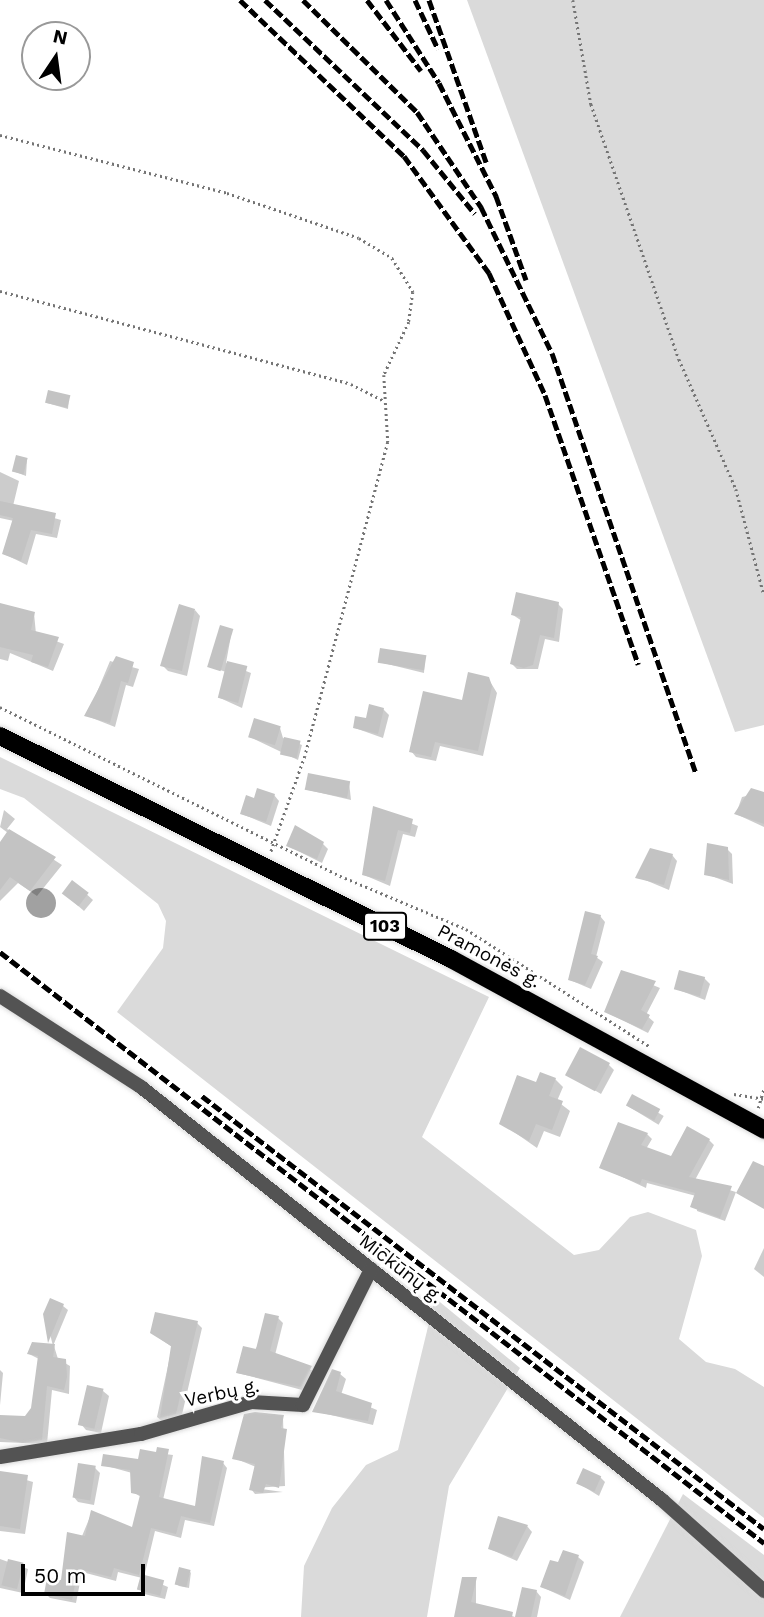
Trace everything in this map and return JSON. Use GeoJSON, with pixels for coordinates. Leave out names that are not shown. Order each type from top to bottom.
{"type":"FeatureCollection","features":[{"type":"Feature","properties":{"kind":"main road","name":"Pramonės g."},"geometry":{"type":"LineString","coordinates":[[0,736],[501,985],[764,1130]]}},
{"type":"Feature","properties":{"kind":"street","name":"Mickūnų g."},"geometry":{"type":"LineString","coordinates":[[0,996],[122,1074],[662,1500],[764,1591]]}},
{"type":"Feature","properties":{"kind":"street","name":"Verbų g."},"geometry":{"type":"LineString","coordinates":[[0,1457],[141,1434],[251,1402],[303,1405],[370,1269]]}},
{"type":"Feature","properties":{"kind":"path"},"geometry":{"type":"LineString","coordinates":[[573,0],[591,104],[679,359],[736,489],[764,595]]}},
{"type":"Feature","properties":{"kind":"path"},"geometry":{"type":"LineString","coordinates":[[0,135],[227,193],[359,238],[392,258],[413,292],[413,307],[384,375],[388,442],[305,756],[265,867]]}},
{"type":"Feature","properties":{"kind":"path"},"geometry":{"type":"LineString","coordinates":[[0,291],[324,377],[385,401]]}},
{"type":"Feature","properties":{"kind":"path"},"geometry":{"type":"LineString","coordinates":[[0,707],[275,844],[466,929],[658,1051]]}},
{"type":"Feature","properties":{"kind":"path"},"geometry":{"type":"LineString","coordinates":[[723,1088],[764,1099]]}},
{"type":"Feature","properties":{"kind":"shaded area"},"geometry":{"type":"Polygon","coordinates":[[[467,0],[764,0],[764,725],[735,732],[467,0]]]}},
{"type":"Feature","properties":{"kind":"shaded area"},"geometry":{"type":"Polygon","coordinates":[[[0,757],[489,997],[422,1137],[574,1255],[599,1250],[630,1217],[648,1212],[696,1230],[702,1256],[679,1339],[706,1362],[735,1369],[764,1387],[764,1518],[117,1012],[163,948],[166,921],[158,904],[24,798],[0,789],[0,757]]]}},
{"type":"Feature","properties":{"kind":"shaded area"},"geometry":{"type":"Polygon","coordinates":[[[41,888],[52,892],[56,903],[52,914],[41,918],[30,914],[26,903],[30,892],[41,888]]]}},
{"type":"Feature","properties":{"kind":"shaded area"},"geometry":{"type":"Polygon","coordinates":[[[435,1298],[520,1368],[449,1486],[427,1617],[301,1617],[304,1566],[332,1508],[366,1465],[398,1450],[435,1298]]]}},
{"type":"Feature","properties":{"kind":"shaded area"},"geometry":{"type":"Polygon","coordinates":[[[683,1494],[764,1555],[764,1617],[620,1617],[683,1494]]]}},
{"type":"Feature","properties":{"kind":"building"},"geometry":{"type":"Polygon","coordinates":[[[48,390],[70,395],[67,408],[45,403],[48,390]]]}},
{"type":"Feature","properties":{"kind":"building"},"geometry":{"type":"Polygon","coordinates":[[[16,455],[28,458],[24,474],[12,471],[16,455]]]}},
{"type":"Feature","properties":{"kind":"building"},"geometry":{"type":"Polygon","coordinates":[[[0,501],[56,513],[52,534],[31,530],[21,561],[2,554],[13,518],[0,515],[0,501]]]}},
{"type":"Feature","properties":{"kind":"building"},"geometry":{"type":"Polygon","coordinates":[[[516,592],[559,602],[554,638],[540,635],[533,665],[524,668],[510,664],[521,617],[511,615],[516,592]]]}},
{"type":"Feature","properties":{"kind":"building"},"geometry":{"type":"Polygon","coordinates":[[[0,603],[35,612],[31,630],[59,637],[48,667],[31,662],[33,655],[0,647],[0,603]]]}},
{"type":"Feature","properties":{"kind":"building"},"geometry":{"type":"Polygon","coordinates":[[[179,604],[195,609],[182,671],[160,666],[179,604]]]}},
{"type":"Feature","properties":{"kind":"building"},"geometry":{"type":"Polygon","coordinates":[[[220,625],[233,629],[221,671],[207,667],[220,625]]]}},
{"type":"Feature","properties":{"kind":"building"},"geometry":{"type":"Polygon","coordinates":[[[380,648],[426,655],[424,670],[378,663],[380,648]]]}},
{"type":"Feature","properties":{"kind":"building"},"geometry":{"type":"Polygon","coordinates":[[[116,656],[134,662],[128,683],[121,681],[110,723],[84,716],[116,656]]]}},
{"type":"Feature","properties":{"kind":"building"},"geometry":{"type":"Polygon","coordinates":[[[227,661],[247,666],[238,703],[218,698],[227,661]]]}},
{"type":"Feature","properties":{"kind":"building"},"geometry":{"type":"Polygon","coordinates":[[[468,672],[489,677],[492,686],[478,751],[435,742],[431,757],[409,752],[423,691],[462,700],[468,672]]]}},
{"type":"Feature","properties":{"kind":"building"},"geometry":{"type":"Polygon","coordinates":[[[369,704],[384,708],[378,734],[353,728],[355,716],[366,718],[369,704]]]}},
{"type":"Feature","properties":{"kind":"building"},"geometry":{"type":"Polygon","coordinates":[[[254,718],[281,726],[275,745],[248,737],[254,718]]]}},
{"type":"Feature","properties":{"kind":"building"},"geometry":{"type":"Polygon","coordinates":[[[284,737],[301,741],[297,758],[280,755],[284,737]]]}},
{"type":"Feature","properties":{"kind":"building"},"geometry":{"type":"Polygon","coordinates":[[[308,773],[350,781],[347,798],[305,790],[308,773]]]}},
{"type":"Feature","properties":{"kind":"building"},"geometry":{"type":"Polygon","coordinates":[[[257,788],[275,794],[266,822],[240,814],[246,795],[254,798],[257,788]]]}},
{"type":"Feature","properties":{"kind":"building"},"geometry":{"type":"Polygon","coordinates":[[[751,788],[764,792],[764,824],[734,814],[751,788]]]}},
{"type":"Feature","properties":{"kind":"building"},"geometry":{"type":"Polygon","coordinates":[[[373,806],[413,819],[410,833],[398,830],[385,881],[362,875],[373,806]]]}},
{"type":"Feature","properties":{"kind":"building"},"geometry":{"type":"Polygon","coordinates":[[[295,825],[324,842],[317,859],[286,846],[295,825]]]}},
{"type":"Feature","properties":{"kind":"building"},"geometry":{"type":"Polygon","coordinates":[[[9,829],[56,857],[30,891],[10,877],[0,890],[0,842],[9,829]]]}},
{"type":"Feature","properties":{"kind":"building"},"geometry":{"type":"Polygon","coordinates":[[[707,843],[728,847],[729,880],[704,875],[707,843]]]}},
{"type":"Feature","properties":{"kind":"building"},"geometry":{"type":"Polygon","coordinates":[[[650,848],[673,854],[664,885],[635,878],[650,848]]]}},
{"type":"Feature","properties":{"kind":"building"},"geometry":{"type":"Polygon","coordinates":[[[72,880],[89,893],[79,906],[62,894],[72,880]]]}},
{"type":"Feature","properties":{"kind":"building"},"geometry":{"type":"Polygon","coordinates":[[[585,911],[601,915],[591,954],[598,956],[585,985],[568,980],[585,911]]]}},
{"type":"Feature","properties":{"kind":"building"},"geometry":{"type":"Polygon","coordinates":[[[621,970],[656,981],[641,1010],[650,1015],[642,1029],[604,1012],[621,970]]]}},
{"type":"Feature","properties":{"kind":"building"},"geometry":{"type":"Polygon","coordinates":[[[679,970],[705,977],[700,996],[674,989],[679,970]]]}},
{"type":"Feature","properties":{"kind":"building"},"geometry":{"type":"Polygon","coordinates":[[[580,1047],[610,1063],[595,1091],[565,1075],[580,1047]]]}},
{"type":"Feature","properties":{"kind":"building"},"geometry":{"type":"Polygon","coordinates":[[[540,1072],[556,1078],[549,1096],[563,1101],[552,1130],[536,1124],[529,1141],[499,1124],[517,1075],[536,1082],[540,1072]]]}},
{"type":"Feature","properties":{"kind":"building"},"geometry":{"type":"Polygon","coordinates":[[[632,1094],[660,1109],[654,1121],[626,1105],[632,1094]]]}},
{"type":"Feature","properties":{"kind":"building"},"geometry":{"type":"Polygon","coordinates":[[[618,1122],[648,1133],[641,1145],[671,1156],[687,1126],[710,1139],[689,1177],[732,1186],[720,1218],[690,1207],[695,1193],[642,1179],[640,1184],[599,1168],[618,1122]]]}},
{"type":"Feature","properties":{"kind":"building"},"geometry":{"type":"Polygon","coordinates":[[[753,1161],[764,1166],[764,1209],[736,1193],[753,1161]]]}},
{"type":"Feature","properties":{"kind":"building"},"geometry":{"type":"Polygon","coordinates":[[[50,1298],[64,1304],[48,1343],[43,1314],[50,1298]]]}},
{"type":"Feature","properties":{"kind":"building"},"geometry":{"type":"Polygon","coordinates":[[[155,1312],[198,1321],[176,1414],[160,1418],[171,1346],[150,1333],[155,1312]]]}},
{"type":"Feature","properties":{"kind":"building"},"geometry":{"type":"Polygon","coordinates":[[[265,1313],[279,1316],[270,1351],[312,1366],[301,1387],[236,1373],[243,1346],[256,1349],[265,1313]]]}},
{"type":"Feature","properties":{"kind":"building"},"geometry":{"type":"Polygon","coordinates":[[[32,1342],[55,1344],[53,1357],[66,1359],[67,1377],[64,1390],[47,1386],[42,1440],[23,1443],[0,1438],[0,1415],[25,1416],[31,1408],[38,1356],[27,1354],[32,1342]]]}},
{"type":"Feature","properties":{"kind":"building"},"geometry":{"type":"Polygon","coordinates":[[[332,1369],[341,1372],[336,1391],[372,1403],[368,1421],[312,1412],[332,1369]]]}},
{"type":"Feature","properties":{"kind":"building"},"geometry":{"type":"Polygon","coordinates":[[[87,1385],[104,1389],[94,1429],[78,1425],[87,1385]]]}},
{"type":"Feature","properties":{"kind":"building"},"geometry":{"type":"Polygon","coordinates":[[[255,1412],[284,1415],[281,1428],[287,1429],[279,1488],[266,1484],[263,1493],[249,1490],[255,1464],[232,1459],[244,1414],[255,1412]]]}},
{"type":"Feature","properties":{"kind":"building"},"geometry":{"type":"Polygon","coordinates":[[[157,1447],[169,1449],[159,1497],[195,1506],[202,1456],[224,1461],[210,1523],[181,1516],[176,1534],[151,1528],[139,1575],[114,1568],[111,1577],[78,1569],[72,1600],[44,1594],[47,1578],[61,1580],[67,1532],[85,1536],[91,1510],[132,1527],[140,1495],[131,1493],[130,1470],[101,1466],[103,1454],[138,1459],[140,1449],[156,1452],[157,1447]]]}},
{"type":"Feature","properties":{"kind":"building"},"geometry":{"type":"Polygon","coordinates":[[[78,1463],[96,1466],[90,1500],[73,1498],[78,1463]]]}},
{"type":"Feature","properties":{"kind":"building"},"geometry":{"type":"Polygon","coordinates":[[[583,1468],[601,1476],[594,1492],[576,1484],[583,1468]]]}},
{"type":"Feature","properties":{"kind":"building"},"geometry":{"type":"Polygon","coordinates":[[[0,1471],[28,1475],[20,1529],[0,1526],[0,1471]]]}},
{"type":"Feature","properties":{"kind":"building"},"geometry":{"type":"Polygon","coordinates":[[[498,1516],[528,1525],[512,1557],[488,1549],[498,1516]]]}},
{"type":"Feature","properties":{"kind":"building"},"geometry":{"type":"Polygon","coordinates":[[[563,1550],[579,1555],[565,1596],[540,1587],[550,1560],[558,1562],[563,1550]]]}},
{"type":"Feature","properties":{"kind":"building"},"geometry":{"type":"Polygon","coordinates":[[[8,1559],[24,1563],[17,1589],[1,1585],[8,1559]]]}},
{"type":"Feature","properties":{"kind":"building"},"geometry":{"type":"Polygon","coordinates":[[[179,1567],[191,1570],[186,1587],[175,1584],[179,1567]]]}},
{"type":"Feature","properties":{"kind":"building"},"geometry":{"type":"Polygon","coordinates":[[[141,1574],[164,1580],[160,1596],[137,1589],[141,1574]]]}},
{"type":"Feature","properties":{"kind":"building"},"geometry":{"type":"Polygon","coordinates":[[[462,1577],[477,1577],[471,1602],[513,1612],[512,1617],[454,1617],[462,1577]]]}},
{"type":"Feature","properties":{"kind":"building"},"geometry":{"type":"Polygon","coordinates":[[[522,1587],[537,1590],[531,1617],[515,1617],[522,1587]]]}},
{"type":"Feature","properties":{"kind":"railway"},"geometry":{"type":"LineString","coordinates":[[240,0],[404,156],[489,273],[545,395],[638,664]]}},
{"type":"Feature","properties":{"kind":"railway"},"geometry":{"type":"LineString","coordinates":[[265,0],[423,150],[475,214]]}},
{"type":"Feature","properties":{"kind":"railway"},"geometry":{"type":"LineString","coordinates":[[303,0],[417,112],[481,207],[552,353],[696,774]]}},
{"type":"Feature","properties":{"kind":"railway"},"geometry":{"type":"LineString","coordinates":[[367,0],[421,71]]}},
{"type":"Feature","properties":{"kind":"railway"},"geometry":{"type":"LineString","coordinates":[[386,0],[439,83],[496,196],[526,280]]}},
{"type":"Feature","properties":{"kind":"railway"},"geometry":{"type":"LineString","coordinates":[[415,0],[438,49]]}},
{"type":"Feature","properties":{"kind":"railway"},"geometry":{"type":"LineString","coordinates":[[429,0],[486,162]]}},
{"type":"Feature","properties":{"kind":"railway"},"geometry":{"type":"LineString","coordinates":[[0,952],[764,1543]]}},
{"type":"Feature","properties":{"kind":"railway"},"geometry":{"type":"LineString","coordinates":[[202,1096],[764,1529]]}}]}
